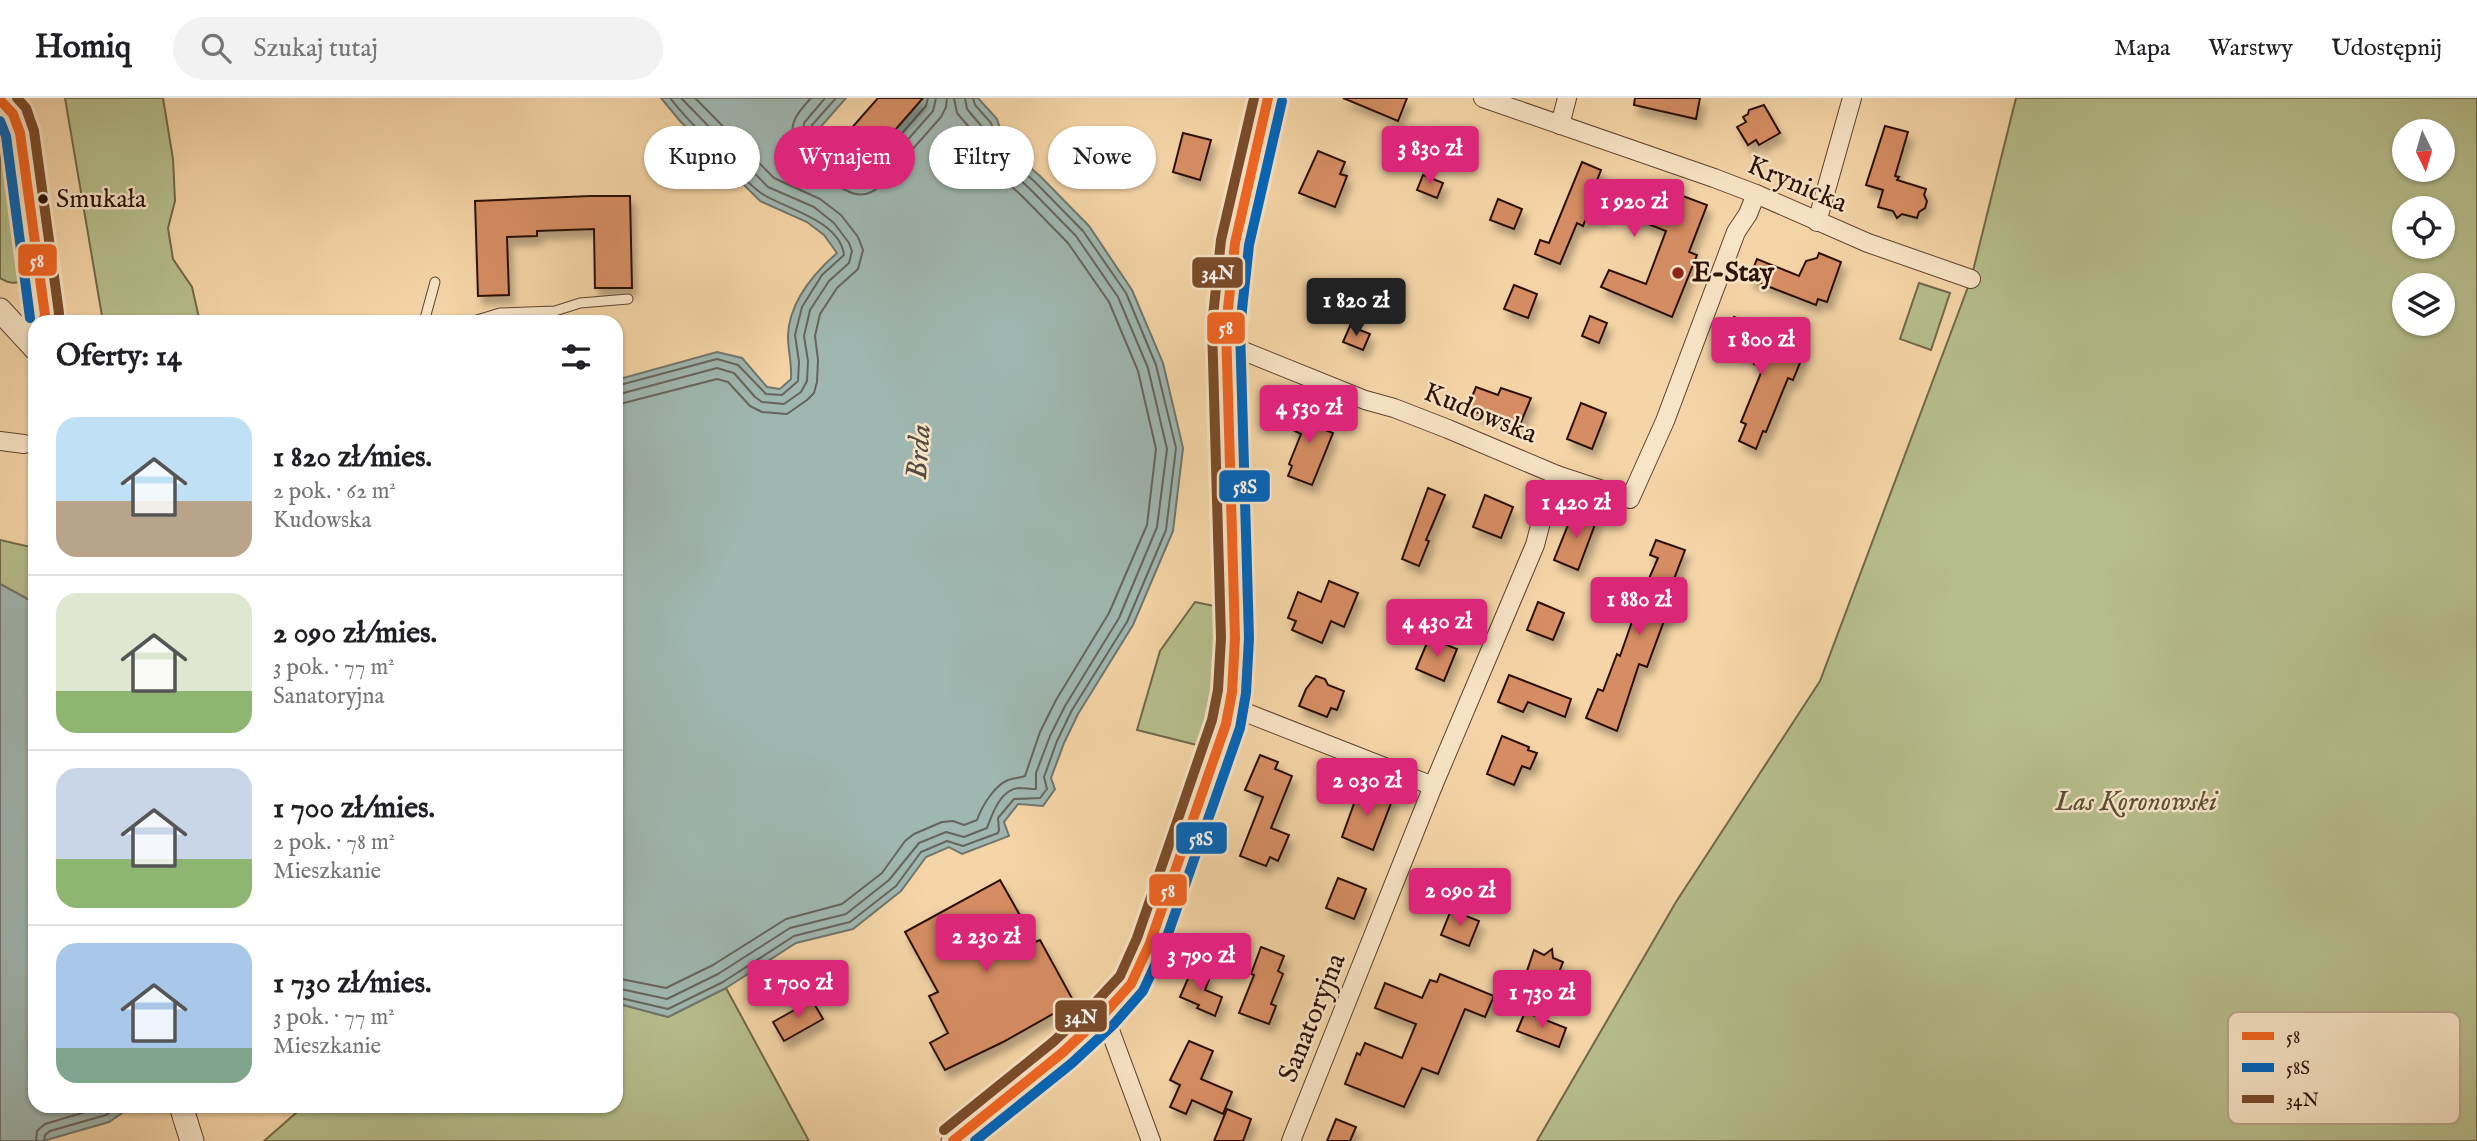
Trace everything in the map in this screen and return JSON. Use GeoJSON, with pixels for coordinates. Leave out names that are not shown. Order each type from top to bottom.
{"type":"FeatureCollection","features":[{"type":"Feature","properties":{"kind":"street"},"geometry":{"type":"LineString","coordinates":[[953,1141],[1062,1053],[1104,1014],[1131,984],[1146,956],[1210,773],[1229,706],[1235,638],[1226,344],[1229,285],[1235,243],[1268,98]]}},
{"type":"Feature","properties":{"kind":"street","name":"Krynicka"},"geometry":{"type":"LineString","coordinates":[[1482,98],[1756,194],[1868,243],[1971,279]]}},
{"type":"Feature","properties":{"kind":"street"},"geometry":{"type":"LineString","coordinates":[[1560,125],[1567,98]]}},
{"type":"Feature","properties":{"kind":"street"},"geometry":{"type":"LineString","coordinates":[[1817,222],[1853,98]]}},
{"type":"Feature","properties":{"kind":"street"},"geometry":{"type":"LineString","coordinates":[[1557,475],[1630,499],[1665,421],[1737,232],[1756,194]]}},
{"type":"Feature","properties":{"kind":"street"},"geometry":{"type":"LineString","coordinates":[[0,310],[28,340]]}},
{"type":"Feature","properties":{"kind":"street","name":"Kudowska"},"geometry":{"type":"LineString","coordinates":[[1226,344],[1293,369],[1355,397],[1437,424],[1557,475]]}},
{"type":"Feature","properties":{"kind":"street"},"geometry":{"type":"LineString","coordinates":[[0,441],[24,444]]}},
{"type":"Feature","properties":{"kind":"street","name":"Sanatoryjna"},"geometry":{"type":"LineString","coordinates":[[1291,1141],[1433,786],[1535,545],[1547,499],[1557,475]]}},
{"type":"Feature","properties":{"kind":"street"},"geometry":{"type":"LineString","coordinates":[[1229,706],[1433,786]]}},
{"type":"Feature","properties":{"kind":"street"},"geometry":{"type":"LineString","coordinates":[[1104,1014],[1151,1141]]}},
{"type":"Feature","properties":{"kind":"street"},"geometry":{"type":"LineString","coordinates":[[183,1113],[192,1141]]}},
{"type":"Feature","properties":{"kind":"lane"},"geometry":{"type":"LineString","coordinates":[[0,100],[13,114],[20,133],[44,315]]}},
{"type":"Feature","properties":{"kind":"lane"},"geometry":{"type":"LineString","coordinates":[[426,315],[435,282]]}},
{"type":"Feature","properties":{"kind":"lane"},"geometry":{"type":"LineString","coordinates":[[493,315],[555,311],[580,303],[628,299]]}},
{"type":"Feature","properties":{"kind":"green space"},"geometry":{"type":"Polygon","coordinates":[[[65,98],[163,98],[173,159],[175,201],[168,228],[173,259],[192,287],[198,315],[102,315],[65,98]]]}},
{"type":"Feature","properties":{"kind":"green space","name":"Las Koronowski"},"geometry":{"type":"Polygon","coordinates":[[[2016,98],[2477,98],[2477,1141],[1537,1141],[1676,902],[1820,681],[1971,279],[2016,98]]]}},
{"type":"Feature","properties":{"kind":"green space"},"geometry":{"type":"Polygon","coordinates":[[[0,115],[9,136],[7,191],[14,233],[31,280],[16,283],[0,278],[0,115]]]}},
{"type":"Feature","properties":{"kind":"green space"},"geometry":{"type":"Polygon","coordinates":[[[1919,283],[1950,293],[1931,350],[1900,339],[1919,283]]]}},
{"type":"Feature","properties":{"kind":"green space"},"geometry":{"type":"Polygon","coordinates":[[[0,540],[28,546],[28,599],[0,584],[0,540]]]}},
{"type":"Feature","properties":{"kind":"green space"},"geometry":{"type":"Polygon","coordinates":[[[1195,602],[1224,608],[1222,685],[1205,747],[1137,730],[1160,651],[1195,602]]]}},
{"type":"Feature","properties":{"kind":"green space"},"geometry":{"type":"Polygon","coordinates":[[[726,988],[809,1141],[264,1141],[296,1113],[623,1113],[623,1005],[668,1017],[726,988]]]}},
{"type":"Feature","properties":{"kind":"water","name":"Brda"},"geometry":{"type":"Polygon","coordinates":[[[661,98],[846,98],[821,126],[774,126],[774,189],[915,189],[915,126],[898,126],[923,98],[978,98],[997,119],[999,126],[929,126],[929,189],[1034,189],[1034,171],[1040,176],[1048,184],[1048,189],[1053,189],[1089,226],[1132,290],[1163,363],[1183,448],[1173,531],[1133,625],[1078,714],[1064,743],[1051,778],[1055,789],[1043,806],[1018,804],[1004,822],[1009,836],[962,854],[949,847],[926,857],[901,891],[853,929],[796,943],[726,988],[668,1017],[623,1005],[623,378],[717,352],[742,358],[767,387],[780,389],[791,379],[789,324],[798,300],[819,270],[837,253],[824,235],[807,222],[760,201],[748,189],[760,189],[760,126],[685,126],[661,98]]]}},
{"type":"Feature","properties":{"kind":"water"},"geometry":{"type":"Polygon","coordinates":[[[0,584],[28,599],[28,1113],[122,1113],[109,1122],[43,1141],[0,1141],[0,584]]]}},
{"type":"Feature","properties":{"kind":"building"},"geometry":{"type":"Polygon","coordinates":[[[878,98],[923,98],[899,126],[853,126],[878,98]]]}},
{"type":"Feature","properties":{"kind":"building"},"geometry":{"type":"Polygon","coordinates":[[[1343,98],[1407,98],[1398,121],[1343,98]]]}},
{"type":"Feature","properties":{"kind":"building"},"geometry":{"type":"Polygon","coordinates":[[[1635,98],[1700,98],[1696,119],[1634,105],[1635,98]]]}},
{"type":"Feature","properties":{"kind":"building"},"geometry":{"type":"Polygon","coordinates":[[[1764,105],[1780,133],[1759,145],[1756,140],[1748,145],[1737,127],[1746,122],[1743,117],[1749,110],[1764,105]]]}},
{"type":"Feature","properties":{"kind":"building"},"geometry":{"type":"Polygon","coordinates":[[[1885,126],[1908,132],[1895,176],[1899,177],[1897,180],[1926,189],[1925,208],[1919,212],[1917,218],[1902,214],[1897,218],[1893,211],[1878,207],[1883,190],[1866,185],[1885,126]]]}},
{"type":"Feature","properties":{"kind":"building"},"geometry":{"type":"Polygon","coordinates":[[[1183,133],[1211,140],[1200,180],[1173,172],[1183,133]]]}},
{"type":"Feature","properties":{"kind":"building"},"geometry":{"type":"Polygon","coordinates":[[[1318,151],[1345,162],[1340,174],[1347,176],[1335,207],[1299,193],[1318,151]]]}},
{"type":"Feature","properties":{"kind":"building"},"geometry":{"type":"Polygon","coordinates":[[[1582,162],[1601,170],[1596,183],[1613,190],[1611,193],[1659,211],[1667,190],[1707,205],[1689,252],[1697,255],[1672,317],[1601,287],[1609,270],[1646,284],[1666,231],[1606,207],[1601,219],[1588,213],[1583,226],[1577,223],[1560,264],[1535,254],[1540,240],[1549,243],[1582,162]]]}},
{"type":"Feature","properties":{"kind":"building"},"geometry":{"type":"Polygon","coordinates":[[[1423,175],[1443,183],[1437,198],[1417,190],[1423,175]]]}},
{"type":"Feature","properties":{"kind":"building"},"geometry":{"type":"Polygon","coordinates":[[[630,196],[632,288],[595,288],[594,229],[537,231],[537,236],[507,237],[509,295],[478,296],[475,201],[630,196]]]}},
{"type":"Feature","properties":{"kind":"building"},"geometry":{"type":"Polygon","coordinates":[[[1498,199],[1522,209],[1514,229],[1490,220],[1498,199]]]}},
{"type":"Feature","properties":{"kind":"building"},"geometry":{"type":"Polygon","coordinates":[[[1819,253],[1841,262],[1827,302],[1818,299],[1816,305],[1749,279],[1757,259],[1799,276],[1806,261],[1817,258],[1819,253]]]}},
{"type":"Feature","properties":{"kind":"building"},"geometry":{"type":"Polygon","coordinates":[[[1514,285],[1537,294],[1528,318],[1504,309],[1514,285]]]}},
{"type":"Feature","properties":{"kind":"building"},"geometry":{"type":"Polygon","coordinates":[[[1590,316],[1607,323],[1599,343],[1582,336],[1590,316]]]}},
{"type":"Feature","properties":{"kind":"building"},"geometry":{"type":"Polygon","coordinates":[[[1734,317],[1764,329],[1760,341],[1802,358],[1793,380],[1788,378],[1766,432],[1763,431],[1756,449],[1739,441],[1746,424],[1741,422],[1763,368],[1754,364],[1756,359],[1723,346],[1734,317]]]}},
{"type":"Feature","properties":{"kind":"building"},"geometry":{"type":"Polygon","coordinates":[[[1350,326],[1370,334],[1363,350],[1343,342],[1350,326]]]}},
{"type":"Feature","properties":{"kind":"building"},"geometry":{"type":"Polygon","coordinates":[[[1476,387],[1498,395],[1501,388],[1531,398],[1519,427],[1467,409],[1476,387]]]}},
{"type":"Feature","properties":{"kind":"building"},"geometry":{"type":"Polygon","coordinates":[[[1581,403],[1606,413],[1592,449],[1567,439],[1581,403]]]}},
{"type":"Feature","properties":{"kind":"building"},"geometry":{"type":"Polygon","coordinates":[[[1301,404],[1325,414],[1320,428],[1333,433],[1312,485],[1288,476],[1292,466],[1289,464],[1301,434],[1291,429],[1301,404]]]}},
{"type":"Feature","properties":{"kind":"building"},"geometry":{"type":"Polygon","coordinates":[[[1428,488],[1445,495],[1426,540],[1429,541],[1419,566],[1402,559],[1428,488]]]}},
{"type":"Feature","properties":{"kind":"building"},"geometry":{"type":"Polygon","coordinates":[[[1485,495],[1513,507],[1501,538],[1473,527],[1485,495]]]}},
{"type":"Feature","properties":{"kind":"building"},"geometry":{"type":"Polygon","coordinates":[[[1574,510],[1597,519],[1578,570],[1554,560],[1574,510]]]}},
{"type":"Feature","properties":{"kind":"building"},"geometry":{"type":"Polygon","coordinates":[[[1656,540],[1685,550],[1671,587],[1679,590],[1670,611],[1668,610],[1647,667],[1639,664],[1617,731],[1586,718],[1598,689],[1603,691],[1617,654],[1620,656],[1658,558],[1650,555],[1656,540]]]}},
{"type":"Feature","properties":{"kind":"building"},"geometry":{"type":"Polygon","coordinates":[[[1329,581],[1358,593],[1344,627],[1331,621],[1322,643],[1292,630],[1296,621],[1288,618],[1298,592],[1321,602],[1329,581]]]}},
{"type":"Feature","properties":{"kind":"building"},"geometry":{"type":"Polygon","coordinates":[[[1538,602],[1564,613],[1553,640],[1527,630],[1538,602]]]}},
{"type":"Feature","properties":{"kind":"building"},"geometry":{"type":"Polygon","coordinates":[[[1429,638],[1457,649],[1444,681],[1416,669],[1429,638]]]}},
{"type":"Feature","properties":{"kind":"building"},"geometry":{"type":"Polygon","coordinates":[[[1509,675],[1571,699],[1565,717],[1528,702],[1523,712],[1498,702],[1509,675]]]}},
{"type":"Feature","properties":{"kind":"building"},"geometry":{"type":"Polygon","coordinates":[[[1316,676],[1325,679],[1328,685],[1344,691],[1337,710],[1331,708],[1327,717],[1299,706],[1306,689],[1316,676]]]}},
{"type":"Feature","properties":{"kind":"building"},"geometry":{"type":"Polygon","coordinates":[[[1502,736],[1537,753],[1530,769],[1522,766],[1514,785],[1487,774],[1502,736]]]}},
{"type":"Feature","properties":{"kind":"building"},"geometry":{"type":"Polygon","coordinates":[[[1260,755],[1278,762],[1275,769],[1292,776],[1271,828],[1289,835],[1278,861],[1270,857],[1266,866],[1240,856],[1263,797],[1245,790],[1260,755]]]}},
{"type":"Feature","properties":{"kind":"building"},"geometry":{"type":"Polygon","coordinates":[[[1360,787],[1393,798],[1373,850],[1342,837],[1360,787]]]}},
{"type":"Feature","properties":{"kind":"building"},"geometry":{"type":"Polygon","coordinates":[[[1338,878],[1366,889],[1354,919],[1326,908],[1338,878]]]}},
{"type":"Feature","properties":{"kind":"building"},"geometry":{"type":"Polygon","coordinates":[[[1000,880],[1035,942],[1040,940],[1074,1002],[1003,1042],[945,1070],[930,1043],[948,1033],[929,996],[938,992],[905,932],[1000,880]]]}},
{"type":"Feature","properties":{"kind":"building"},"geometry":{"type":"Polygon","coordinates":[[[1451,910],[1479,921],[1469,946],[1441,935],[1451,910]]]}},
{"type":"Feature","properties":{"kind":"building"},"geometry":{"type":"Polygon","coordinates":[[[1261,947],[1284,956],[1278,971],[1283,974],[1271,1004],[1276,1006],[1269,1024],[1239,1013],[1254,975],[1251,974],[1261,947]]]}},
{"type":"Feature","properties":{"kind":"building"},"geometry":{"type":"Polygon","coordinates":[[[1552,949],[1553,958],[1563,962],[1553,987],[1549,985],[1545,995],[1522,986],[1534,950],[1544,955],[1552,949]]]}},
{"type":"Feature","properties":{"kind":"building"},"geometry":{"type":"Polygon","coordinates":[[[1192,969],[1210,977],[1205,990],[1222,997],[1215,1016],[1180,997],[1192,969]]]}},
{"type":"Feature","properties":{"kind":"building"},"geometry":{"type":"Polygon","coordinates":[[[1440,974],[1494,996],[1485,1017],[1465,1009],[1438,1074],[1422,1068],[1404,1107],[1345,1084],[1357,1053],[1360,1055],[1365,1043],[1402,1058],[1416,1024],[1375,1008],[1385,983],[1422,998],[1430,980],[1437,982],[1440,974]]]}},
{"type":"Feature","properties":{"kind":"building"},"geometry":{"type":"Polygon","coordinates":[[[812,1000],[823,1019],[784,1041],[773,1022],[812,1000]]]}},
{"type":"Feature","properties":{"kind":"building"},"geometry":{"type":"Polygon","coordinates":[[[1525,1012],[1566,1028],[1559,1047],[1517,1031],[1525,1012]]]}},
{"type":"Feature","properties":{"kind":"building"},"geometry":{"type":"Polygon","coordinates":[[[1189,1041],[1213,1051],[1201,1079],[1232,1092],[1223,1114],[1192,1100],[1186,1114],[1170,1107],[1180,1085],[1170,1080],[1189,1041]]]}},
{"type":"Feature","properties":{"kind":"building"},"geometry":{"type":"Polygon","coordinates":[[[1227,1109],[1251,1119],[1243,1141],[1214,1141],[1227,1109]]]}},
{"type":"Feature","properties":{"kind":"building"},"geometry":{"type":"Polygon","coordinates":[[[1336,1119],[1356,1127],[1350,1141],[1327,1141],[1336,1119]]]}},
{"type":"Feature","properties":{"kind":"transit line","name":"34N"},"geometry":{"type":"LineString","coordinates":[[17,98],[26,108],[34,131],[59,315]]}},
{"type":"Feature","properties":{"kind":"transit line","name":"34N"},"geometry":{"type":"LineString","coordinates":[[944,1130],[1053,1042],[1120,976],[1137,938],[1212,720],[1218,690],[1221,638],[1212,326],[1221,240],[1254,98]]}},
{"type":"Feature","properties":{"kind":"transit line","name":"58"},"geometry":{"type":"LineString","coordinates":[[953,1141],[1062,1053],[1104,1014],[1131,984],[1150,943],[1226,724],[1232,692],[1235,638],[1226,327],[1235,243],[1268,98]]}},
{"type":"Feature","properties":{"kind":"transit line","name":"58"},"geometry":{"type":"LineString","coordinates":[[0,100],[13,114],[20,133],[45,315]]}},
{"type":"Feature","properties":{"kind":"transit line","name":"58S"},"geometry":{"type":"LineString","coordinates":[[975,1141],[1072,1063],[1114,1024],[1143,991],[1163,948],[1240,728],[1246,693],[1249,638],[1240,328],[1249,245],[1282,101]]}},
{"type":"Feature","properties":{"kind":"transit line","name":"58S"},"geometry":{"type":"LineString","coordinates":[[0,121],[6,136],[30,315]]}},
{"type":"Feature","properties":{"kind":"place","name":"Smukała"},"geometry":{"type":"Point","coordinates":[43,199]}},
{"type":"Feature","properties":{"kind":"place","name":"E-Stay"},"geometry":{"type":"Point","coordinates":[1678,273]}}]}
